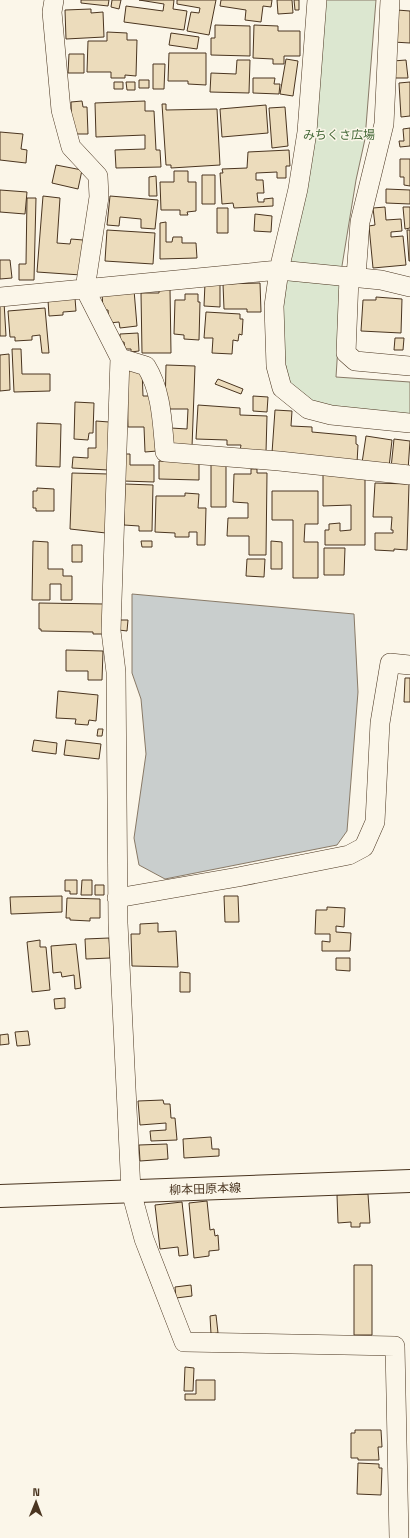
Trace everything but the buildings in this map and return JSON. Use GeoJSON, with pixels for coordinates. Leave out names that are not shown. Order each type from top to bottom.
{"type":"FeatureCollection","features":[{"type":"Feature","properties":{"kind":"main road","name":"柳本田原本線"},"geometry":{"type":"LineString","coordinates":[[0,1196],[410,1181]]}},
{"type":"Feature","properties":{"kind":"street"},"geometry":{"type":"LineString","coordinates":[[54,0],[52,12],[61,110],[71,147],[98,176],[99,197],[85,289],[120,358],[112,632],[116,672],[117,898],[131,1191],[144,1239],[184,1342],[395,1346],[404,1479],[399,1538]]}},
{"type":"Feature","properties":{"kind":"street"},"geometry":{"type":"LineString","coordinates":[[317,0],[307,132],[298,190],[278,270],[274,306],[276,366],[282,388],[308,409],[331,415],[410,423]]}},
{"type":"Feature","properties":{"kind":"street"},"geometry":{"type":"LineString","coordinates":[[390,0],[384,124],[360,222],[346,353],[355,361],[410,366]]}},
{"type":"Feature","properties":{"kind":"street"},"geometry":{"type":"LineString","coordinates":[[0,297],[278,270],[381,280],[410,287]]}},
{"type":"Feature","properties":{"kind":"street"},"geometry":{"type":"LineString","coordinates":[[120,358],[146,366],[154,379],[159,396],[165,452],[279,461],[410,475]]}},
{"type":"Feature","properties":{"kind":"street"},"geometry":{"type":"LineString","coordinates":[[117,898],[224,880],[349,855],[364,847],[375,822],[380,723],[390,663],[410,665]]}},
{"type":"Feature","properties":{"kind":"green space","name":"みちくさ広場"},"geometry":{"type":"Polygon","coordinates":[[[322,0],[376,0],[365,139],[356,180],[341,272],[288,265],[322,0]]]}},
{"type":"Feature","properties":{"kind":"green space"},"geometry":{"type":"Polygon","coordinates":[[[285,279],[342,283],[336,377],[410,382],[410,420],[311,404],[288,387],[279,306],[285,279]]]}},
{"type":"Feature","properties":{"kind":"shaded area"},"geometry":{"type":"Polygon","coordinates":[[[132,594],[354,614],[358,692],[347,831],[337,845],[165,879],[139,865],[134,838],[146,754],[141,699],[132,673],[132,594]]]}}]}
